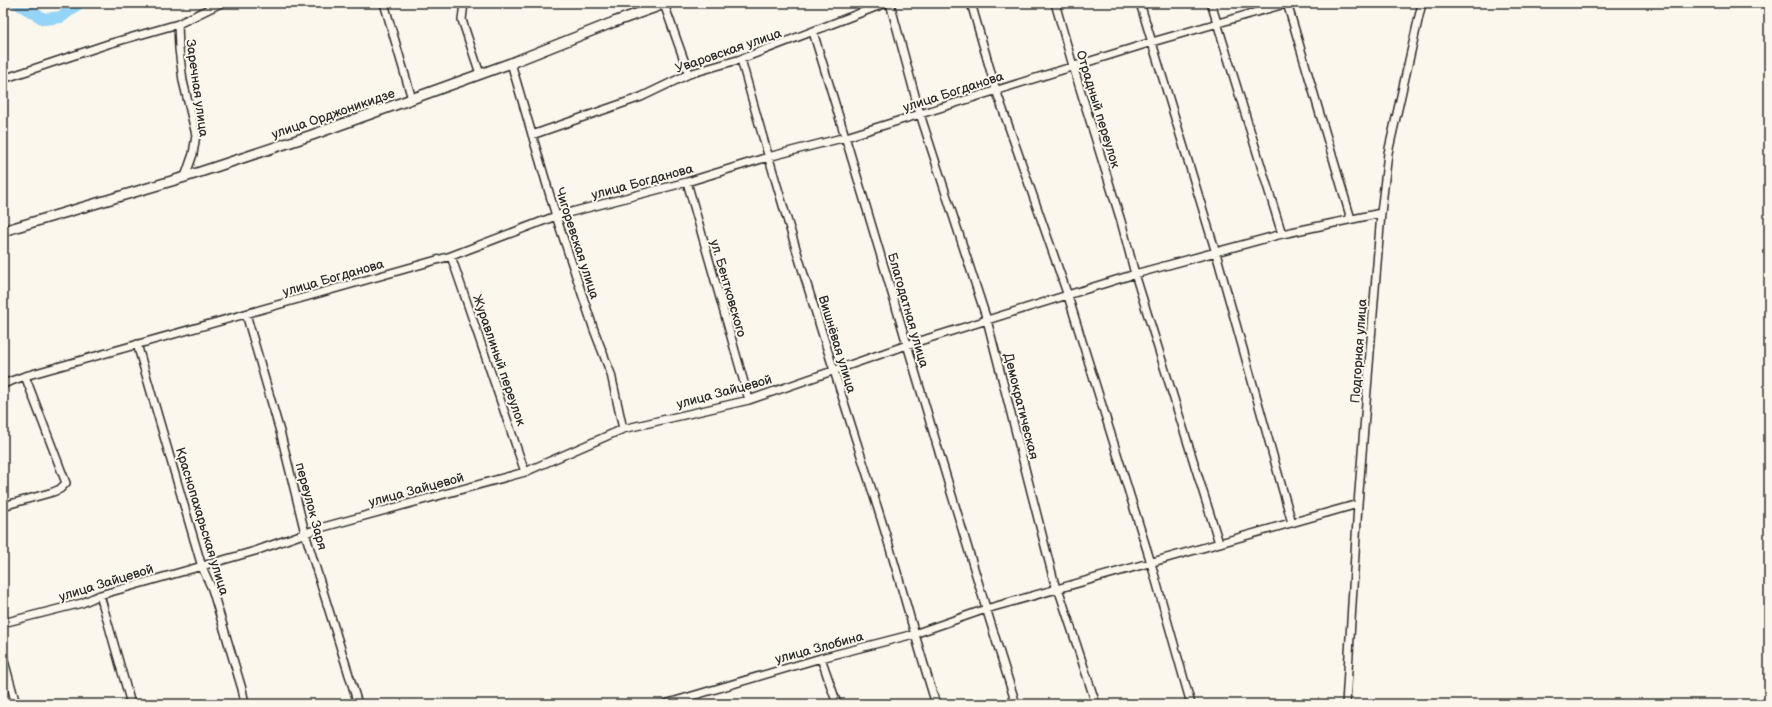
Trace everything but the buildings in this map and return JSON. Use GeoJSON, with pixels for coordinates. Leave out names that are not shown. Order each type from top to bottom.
{"type":"FeatureCollection","features":[{"type":"Feature","properties":{"kind":"street","name":"Заречная улица"},"geometry":{"type":"LineString","coordinates":[[185,177],[193,154],[196,135],[183,81],[178,49],[178,24],[221,3]]}},
{"type":"Feature","properties":{"kind":"street"},"geometry":{"type":"LineString","coordinates":[[384,3],[412,99]]}},
{"type":"Feature","properties":{"kind":"street"},"geometry":{"type":"LineString","coordinates":[[464,3],[462,20],[480,74]]}},
{"type":"Feature","properties":{"kind":"street"},"geometry":{"type":"LineString","coordinates":[[666,3],[690,74]]}},
{"type":"Feature","properties":{"kind":"street","name":"улица Орджоникидзе"},"geometry":{"type":"LineString","coordinates":[[3,231],[185,177],[312,135],[511,63],[666,3]]}},
{"type":"Feature","properties":{"kind":"street","name":"Уваровская улица"},"geometry":{"type":"LineString","coordinates":[[532,135],[641,97],[690,74],[741,59],[886,3]]}},
{"type":"Feature","properties":{"kind":"street","name":"Демократическая"},"geometry":{"type":"LineString","coordinates":[[890,3],[920,114],[987,320],[1056,589],[1060,594],[1096,704]]}},
{"type":"Feature","properties":{"kind":"street"},"geometry":{"type":"LineString","coordinates":[[971,3],[996,90],[1068,296],[1151,562],[1191,704]]}},
{"type":"Feature","properties":{"kind":"street","name":"Отрадный переулок"},"geometry":{"type":"LineString","coordinates":[[1055,3],[1121,221],[1135,274],[1219,544]]}},
{"type":"Feature","properties":{"kind":"street"},"geometry":{"type":"LineString","coordinates":[[1140,3],[1216,253],[1292,523]]}},
{"type":"Feature","properties":{"kind":"street"},"geometry":{"type":"LineString","coordinates":[[1211,3],[1282,234]]}},
{"type":"Feature","properties":{"kind":"street"},"geometry":{"type":"LineString","coordinates":[[1287,3],[1351,219]]}},
{"type":"Feature","properties":{"kind":"street","name":"улица Богданова"},"geometry":{"type":"LineString","coordinates":[[3,384],[25,376],[137,344],[451,256],[556,216],[687,182],[768,157],[846,137],[1073,66],[1287,3]]}},
{"type":"Feature","properties":{"kind":"street","name":"Подгорная улица"},"geometry":{"type":"LineString","coordinates":[[1346,704],[1358,504],[1381,213],[1388,153],[1422,3]]}},
{"type":"Feature","properties":{"kind":"street"},"geometry":{"type":"LineString","coordinates":[[3,79],[108,44],[178,24]]}},
{"type":"Feature","properties":{"kind":"street","name":"Благодатная улица"},"geometry":{"type":"LineString","coordinates":[[813,32],[846,137],[986,609],[1016,704]]}},
{"type":"Feature","properties":{"kind":"street","name":"Вишнёвая улица"},"geometry":{"type":"LineString","coordinates":[[741,59],[768,157],[833,370],[877,507],[936,704]]}},
{"type":"Feature","properties":{"kind":"street","name":"Чигоревская улица"},"geometry":{"type":"LineString","coordinates":[[511,63],[556,216],[594,330],[611,374],[623,429]]}},
{"type":"Feature","properties":{"kind":"street","name":"ул. Бентковского"},"geometry":{"type":"LineString","coordinates":[[687,182],[749,400]]}},
{"type":"Feature","properties":{"kind":"street","name":"улица Зайцевой"},"geometry":{"type":"LineString","coordinates":[[3,623],[82,603],[100,595],[202,566],[305,533],[525,472],[623,429],[749,400],[907,345],[1135,274],[1282,234],[1381,213]]}},
{"type":"Feature","properties":{"kind":"street","name":"Журавлиный переулок"},"geometry":{"type":"LineString","coordinates":[[451,256],[525,472]]}},
{"type":"Feature","properties":{"kind":"street","name":"переулок Заря"},"geometry":{"type":"LineString","coordinates":[[246,314],[281,435],[305,533],[358,704]]}},
{"type":"Feature","properties":{"kind":"street","name":"Краснопахарьская улица"},"geometry":{"type":"LineString","coordinates":[[137,344],[202,566],[212,589],[242,689],[245,704]]}},
{"type":"Feature","properties":{"kind":"street"},"geometry":{"type":"LineString","coordinates":[[3,506],[53,492],[60,489],[66,483],[25,376]]}},
{"type":"Feature","properties":{"kind":"street","name":"улица Злобина"},"geometry":{"type":"LineString","coordinates":[[665,704],[821,658],[914,634],[978,611],[1358,504]]}},
{"type":"Feature","properties":{"kind":"street"},"geometry":{"type":"LineString","coordinates":[[100,595],[131,704]]}},
{"type":"Feature","properties":{"kind":"street"},"geometry":{"type":"LineString","coordinates":[[3,658],[16,704]]}},
{"type":"Feature","properties":{"kind":"street"},"geometry":{"type":"LineString","coordinates":[[821,658],[837,704]]}},
{"type":"Feature","properties":{"kind":"waterway"},"geometry":{"type":"LineString","coordinates":[[17,3],[44,19],[61,17],[79,3]]}}]}
